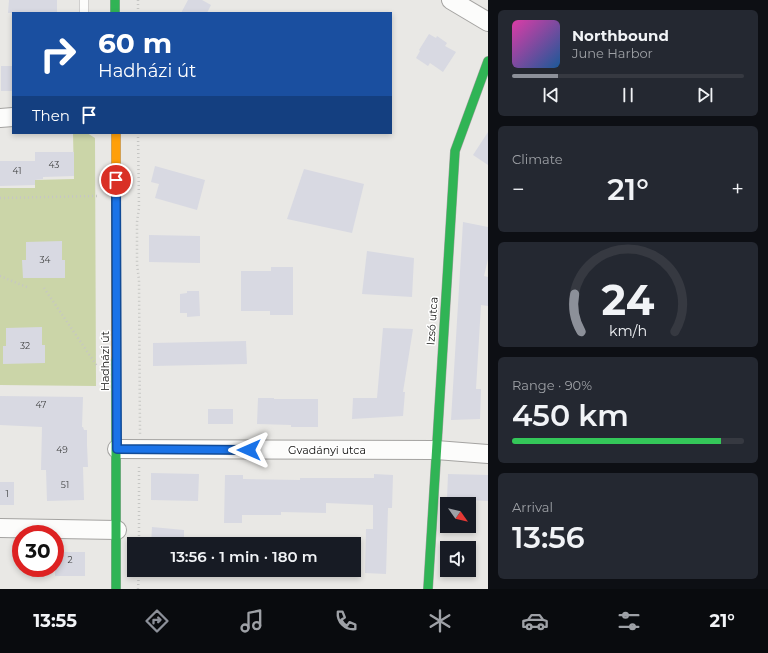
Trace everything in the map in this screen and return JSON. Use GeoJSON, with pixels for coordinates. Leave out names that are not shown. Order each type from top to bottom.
{"type":"FeatureCollection","features":[{"type":"Feature","properties":{"kind":"street"},"geometry":{"type":"LineString","coordinates":[[115,0],[115,12]]}},
{"type":"Feature","properties":{"kind":"street"},"geometry":{"type":"LineString","coordinates":[[451,0],[488,22]]}},
{"type":"Feature","properties":{"kind":"street","name":"Izsó utca"},"geometry":{"type":"LineString","coordinates":[[428,589],[455,151],[488,61]]}},
{"type":"Feature","properties":{"kind":"street"},"geometry":{"type":"LineString","coordinates":[[0,118],[12,118]]}},
{"type":"Feature","properties":{"kind":"street","name":"Hadházi út"},"geometry":{"type":"LineString","coordinates":[[116,134],[116,589]]}},
{"type":"Feature","properties":{"kind":"street","name":"Gvadányi utca"},"geometry":{"type":"LineString","coordinates":[[117,449],[436,450],[488,454]]}},
{"type":"Feature","properties":{"kind":"street"},"geometry":{"type":"LineString","coordinates":[[0,528],[117,530]]}},
{"type":"Feature","properties":{"kind":"lane"},"geometry":{"type":"LineString","coordinates":[[84,0],[84,12]]}},
{"type":"Feature","properties":{"kind":"path"},"geometry":{"type":"LineString","coordinates":[[138,0],[138,12]]}},
{"type":"Feature","properties":{"kind":"path"},"geometry":{"type":"LineString","coordinates":[[138,134],[139,208],[137,222],[137,264],[139,280],[139,537]]}},
{"type":"Feature","properties":{"kind":"path"},"geometry":{"type":"LineString","coordinates":[[0,198],[98,196]]}},
{"type":"Feature","properties":{"kind":"path"},"geometry":{"type":"LineString","coordinates":[[0,276],[29,288]]}},
{"type":"Feature","properties":{"kind":"path"},"geometry":{"type":"LineString","coordinates":[[44,288],[98,367]]}},
{"type":"Feature","properties":{"kind":"path"},"geometry":{"type":"LineString","coordinates":[[138,577],[138,589]]}},
{"type":"Feature","properties":{"kind":"green space"},"geometry":{"type":"Polygon","coordinates":[[[73,134],[89,134],[95,138],[96,386],[0,385],[0,188],[35,188],[35,180],[74,179],[73,134]]]}},
{"type":"Feature","properties":{"kind":"building"},"geometry":{"type":"Polygon","coordinates":[[[9,0],[57,0],[57,12],[8,13],[9,0]]]}},
{"type":"Feature","properties":{"kind":"building"},"geometry":{"type":"Polygon","coordinates":[[[188,0],[202,0],[211,5],[208,12],[182,12],[188,0]]]}},
{"type":"Feature","properties":{"kind":"building"},"geometry":{"type":"Polygon","coordinates":[[[429,34],[436,38],[437,36],[447,43],[445,46],[456,52],[443,72],[430,63],[428,66],[416,58],[429,34]]]}},
{"type":"Feature","properties":{"kind":"building"},"geometry":{"type":"Polygon","coordinates":[[[1,66],[12,66],[12,91],[1,91],[1,66]]]}},
{"type":"Feature","properties":{"kind":"building"},"geometry":{"type":"Polygon","coordinates":[[[488,132],[488,165],[473,155],[488,132]]]}},
{"type":"Feature","properties":{"kind":"building"},"geometry":{"type":"Polygon","coordinates":[[[35,152],[74,152],[74,176],[43,177],[43,179],[35,180],[35,185],[0,186],[0,161],[35,161],[35,152]]]}},
{"type":"Feature","properties":{"kind":"building"},"geometry":{"type":"Polygon","coordinates":[[[155,166],[205,180],[197,210],[155,198],[159,184],[151,182],[155,166]]]}},
{"type":"Feature","properties":{"kind":"building"},"geometry":{"type":"Polygon","coordinates":[[[304,169],[364,184],[352,233],[287,219],[304,169]]]}},
{"type":"Feature","properties":{"kind":"building"},"geometry":{"type":"Polygon","coordinates":[[[463,222],[488,227],[488,259],[484,276],[488,277],[488,306],[481,305],[476,389],[481,389],[480,419],[451,420],[463,222]]]}},
{"type":"Feature","properties":{"kind":"building"},"geometry":{"type":"Polygon","coordinates":[[[149,235],[200,236],[200,263],[149,262],[149,235]]]}},
{"type":"Feature","properties":{"kind":"building"},"geometry":{"type":"Polygon","coordinates":[[[62,241],[62,260],[65,260],[65,278],[23,278],[22,260],[26,260],[26,242],[62,241]]]}},
{"type":"Feature","properties":{"kind":"building"},"geometry":{"type":"Polygon","coordinates":[[[367,251],[414,258],[412,297],[362,294],[367,251]]]}},
{"type":"Feature","properties":{"kind":"building"},"geometry":{"type":"Polygon","coordinates":[[[271,267],[293,267],[293,315],[270,315],[270,311],[241,311],[241,271],[271,271],[271,267]]]}},
{"type":"Feature","properties":{"kind":"building"},"geometry":{"type":"Polygon","coordinates":[[[187,291],[199,291],[200,316],[187,317],[187,313],[180,313],[180,294],[187,293],[187,291]]]}},
{"type":"Feature","properties":{"kind":"building"},"geometry":{"type":"Polygon","coordinates":[[[42,327],[42,345],[45,345],[45,363],[3,364],[3,346],[6,346],[6,328],[42,327]]]}},
{"type":"Feature","properties":{"kind":"building"},"geometry":{"type":"Polygon","coordinates":[[[383,328],[413,329],[403,392],[405,392],[403,416],[352,419],[353,398],[377,398],[383,328]]]}},
{"type":"Feature","properties":{"kind":"building"},"geometry":{"type":"Polygon","coordinates":[[[246,341],[247,364],[153,366],[153,343],[246,341]]]}},
{"type":"Feature","properties":{"kind":"building"},"geometry":{"type":"Polygon","coordinates":[[[0,396],[83,397],[82,427],[84,430],[87,430],[88,467],[83,467],[84,500],[47,501],[46,470],[41,470],[42,427],[0,425],[0,396]]]}},
{"type":"Feature","properties":{"kind":"building"},"geometry":{"type":"Polygon","coordinates":[[[258,398],[318,399],[318,427],[291,427],[291,425],[257,424],[258,398]]]}},
{"type":"Feature","properties":{"kind":"building"},"geometry":{"type":"Polygon","coordinates":[[[208,409],[233,409],[233,424],[208,424],[208,409]]]}},
{"type":"Feature","properties":{"kind":"building"},"geometry":{"type":"Polygon","coordinates":[[[151,473],[199,474],[198,501],[151,500],[151,473]]]}},
{"type":"Feature","properties":{"kind":"building"},"geometry":{"type":"Polygon","coordinates":[[[374,474],[393,475],[392,508],[388,508],[386,574],[365,573],[366,529],[373,529],[373,505],[326,503],[326,513],[281,512],[281,515],[242,515],[242,523],[224,523],[225,475],[243,475],[243,479],[300,480],[300,478],[374,478],[374,474]]]}},
{"type":"Feature","properties":{"kind":"building"},"geometry":{"type":"Polygon","coordinates":[[[448,474],[488,475],[488,501],[476,500],[476,497],[447,497],[448,474]]]}},
{"type":"Feature","properties":{"kind":"building"},"geometry":{"type":"Polygon","coordinates":[[[0,482],[14,482],[14,505],[0,505],[0,482]]]}},
{"type":"Feature","properties":{"kind":"building"},"geometry":{"type":"Polygon","coordinates":[[[152,527],[184,530],[184,537],[151,537],[152,527]]]}},
{"type":"Feature","properties":{"kind":"building"},"geometry":{"type":"Polygon","coordinates":[[[64,552],[85,552],[85,576],[64,576],[64,552]]]}},
{"type":"Feature","properties":{"kind":"traffic: fast"},"geometry":{"type":"LineString","coordinates":[[115,0],[115,12]]}},
{"type":"Feature","properties":{"kind":"traffic: fast"},"geometry":{"type":"LineString","coordinates":[[428,589],[455,151],[488,61]]}},
{"type":"Feature","properties":{"kind":"traffic: fast"},"geometry":{"type":"LineString","coordinates":[[116,359],[116,589]]}},
{"type":"Feature","properties":{"kind":"traffic: slow"},"geometry":{"type":"LineString","coordinates":[[116,134],[116,359]]}},
{"type":"Feature","properties":{"kind":"route"},"geometry":{"type":"LineString","coordinates":[[116,180],[117,449],[249,450]]}}]}
